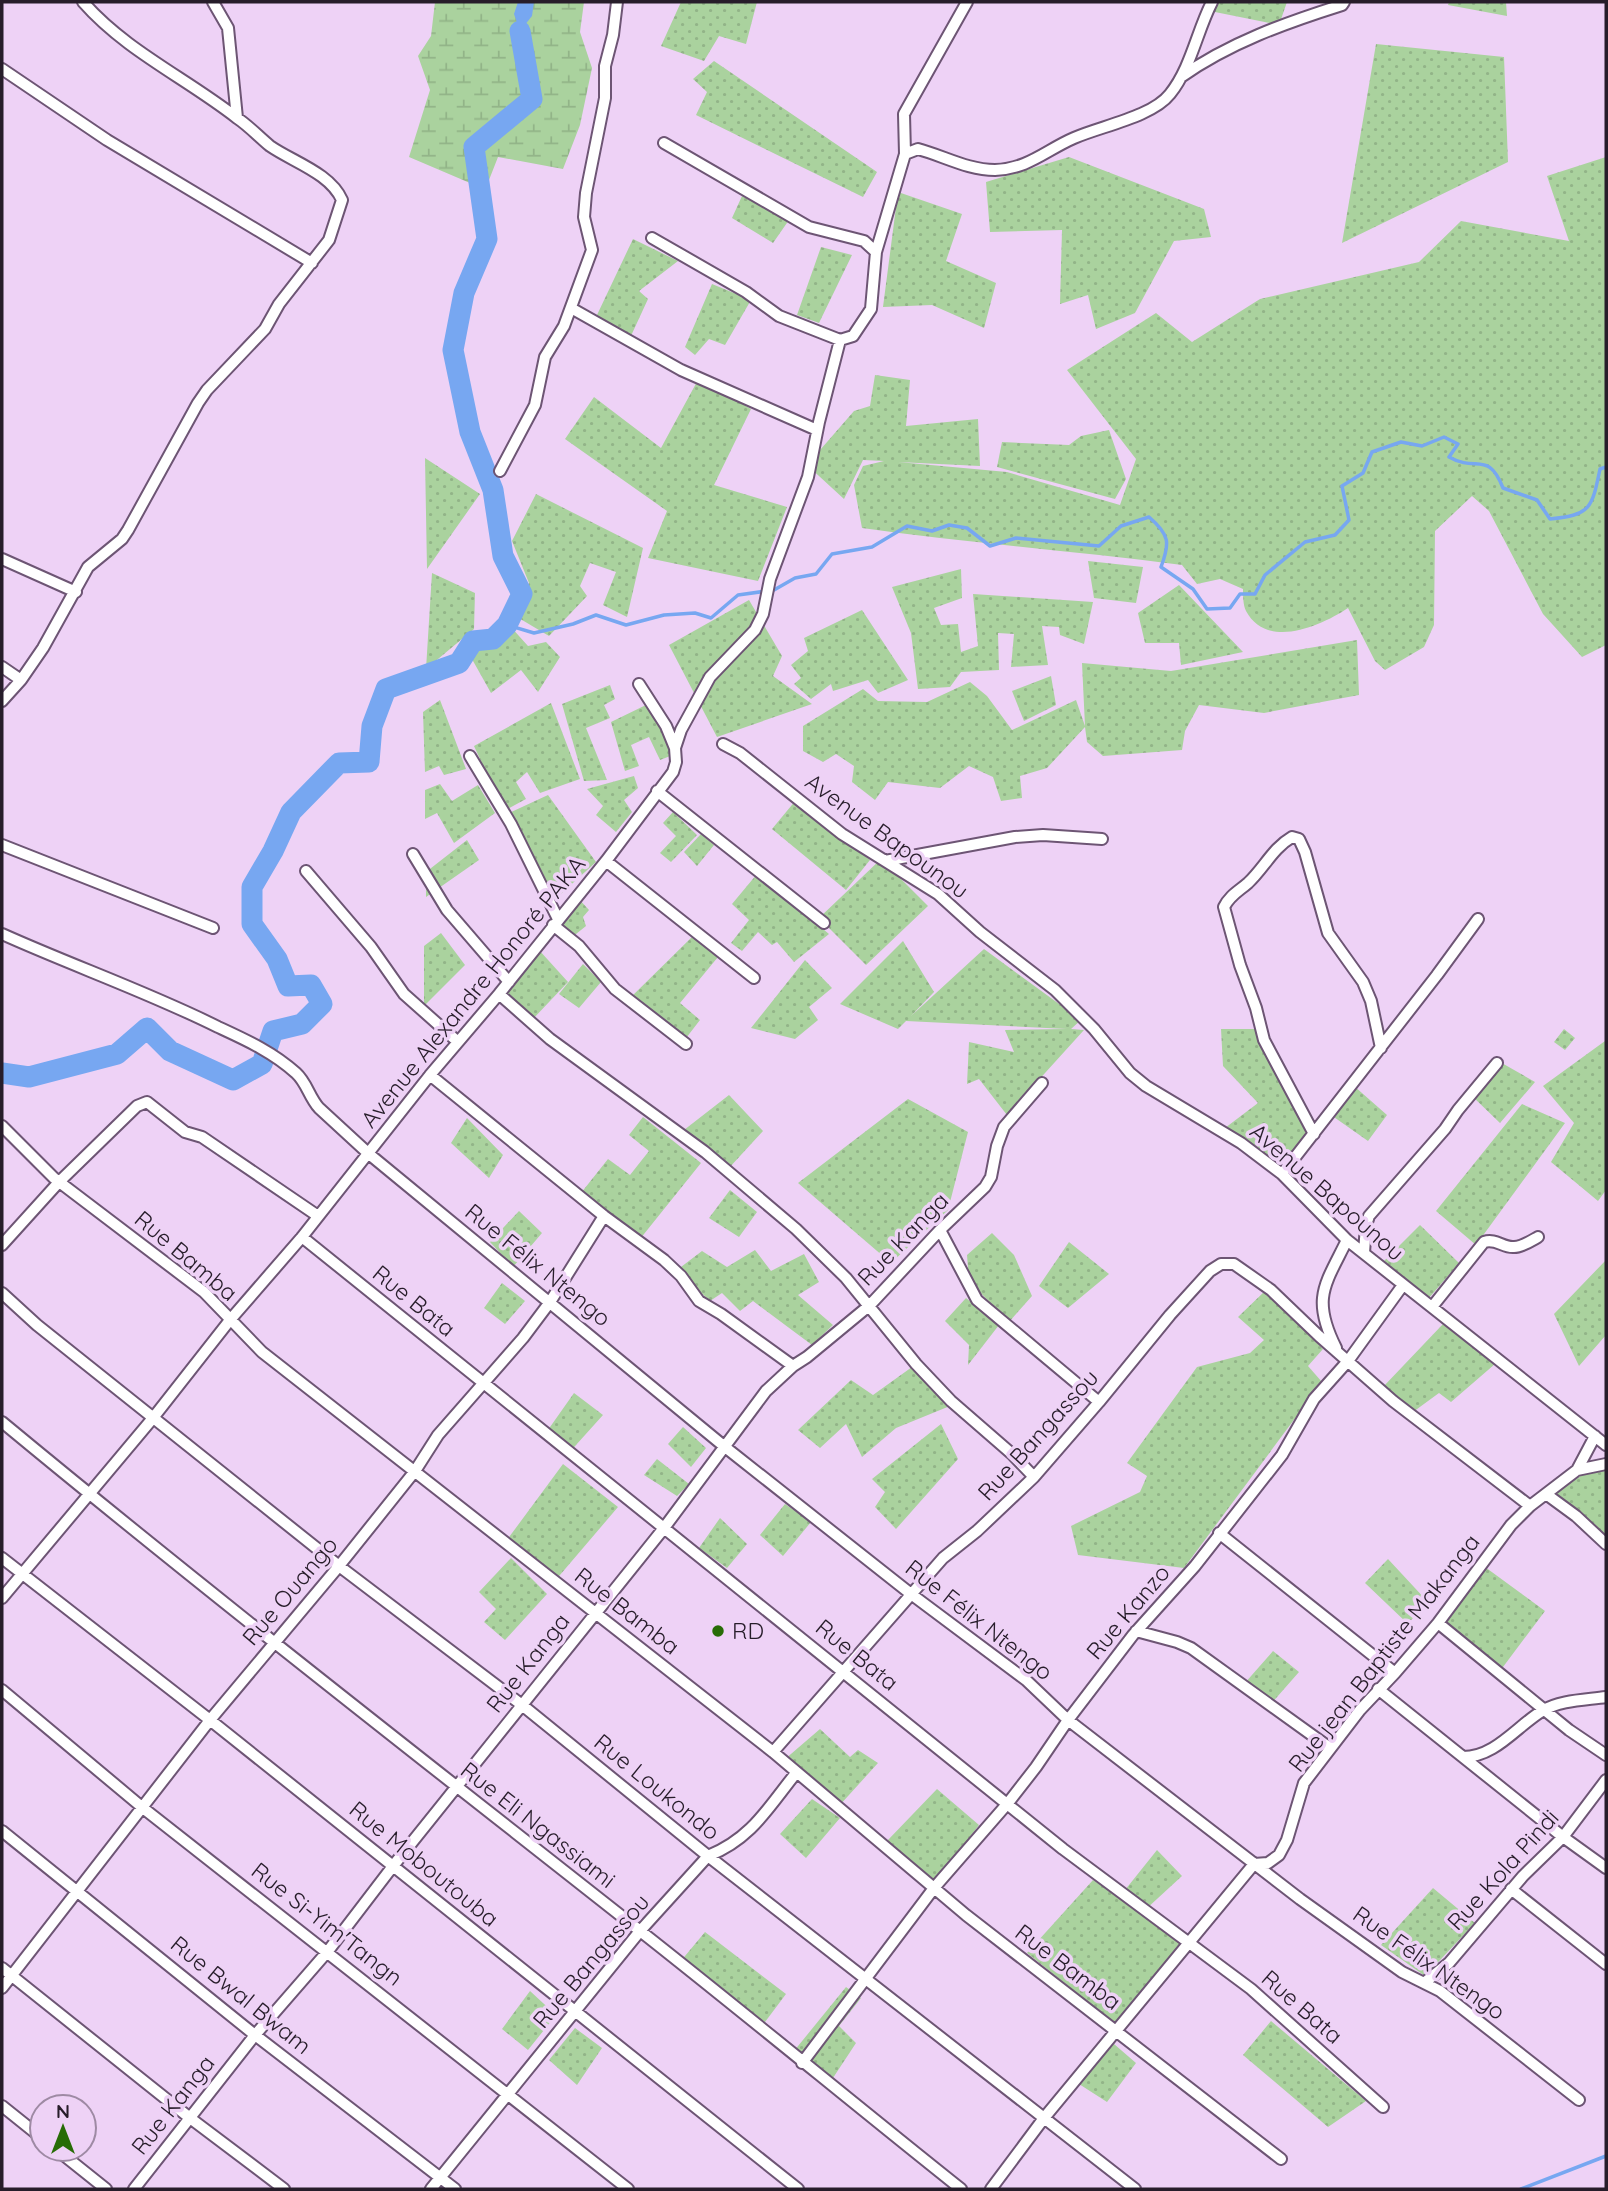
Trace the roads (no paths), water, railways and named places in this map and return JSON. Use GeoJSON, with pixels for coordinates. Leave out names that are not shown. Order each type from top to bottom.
{"type":"FeatureCollection","features":[{"type":"Feature","properties":{"kind":"street"},"geometry":{"type":"LineString","coordinates":[[2,701],[21,680],[43,648],[88,567],[122,539],[128,530],[207,390],[265,329],[279,304],[329,240],[342,200],[338,191],[327,181],[270,146],[237,118],[118,37],[83,2]]}},
{"type":"Feature","properties":{"kind":"street"},"geometry":{"type":"LineString","coordinates":[[213,2],[228,28],[237,118]]}},
{"type":"Feature","properties":{"kind":"street"},"geometry":{"type":"LineString","coordinates":[[500,471],[534,405],[545,357],[564,326],[592,250],[584,217],[586,193],[605,98],[605,66],[613,35],[617,2]]}},
{"type":"Feature","properties":{"kind":"street"},"geometry":{"type":"LineString","coordinates":[[652,238],[746,292],[779,316],[840,340],[853,336],[871,309],[876,252],[905,155],[904,114],[967,2]]}},
{"type":"Feature","properties":{"kind":"street"},"geometry":{"type":"LineString","coordinates":[[905,155],[918,149],[965,166],[996,170],[1014,167],[1035,161],[1069,140],[1157,107],[1169,96],[1181,77],[1212,2]]}},
{"type":"Feature","properties":{"kind":"street"},"geometry":{"type":"LineString","coordinates":[[1181,77],[1210,57],[1344,2]]}},
{"type":"Feature","properties":{"kind":"street"},"geometry":{"type":"LineString","coordinates":[[2,69],[107,140],[312,263]]}},
{"type":"Feature","properties":{"kind":"street"},"geometry":{"type":"LineString","coordinates":[[664,143],[808,227],[864,241],[876,252]]}},
{"type":"Feature","properties":{"kind":"street"},"geometry":{"type":"LineString","coordinates":[[570,308],[681,370],[817,430]]}},
{"type":"Feature","properties":{"kind":"street","name":"Avenue Alexandre Honoré PAKA"},"geometry":{"type":"LineString","coordinates":[[2,1598],[153,1418],[230,1320],[302,1237],[430,1075],[606,861],[673,772],[676,762],[675,748],[681,730],[710,677],[755,630],[762,614],[770,579],[808,477],[840,340]]}},
{"type":"Feature","properties":{"kind":"street"},"geometry":{"type":"LineString","coordinates":[[2,559],[76,592]]}},
{"type":"Feature","properties":{"kind":"street"},"geometry":{"type":"LineString","coordinates":[[2,667],[21,680]]}},
{"type":"Feature","properties":{"kind":"street"},"geometry":{"type":"LineString","coordinates":[[639,684],[666,726],[675,748]]}},
{"type":"Feature","properties":{"kind":"street","name":"Avenue Bapounou"},"geometry":{"type":"LineString","coordinates":[[723,744],[740,753],[842,834],[938,894],[980,932],[1055,990],[1094,1029],[1130,1073],[1146,1086],[1241,1143],[1282,1174],[1347,1240],[1606,1445]]}},
{"type":"Feature","properties":{"kind":"street"},"geometry":{"type":"LineString","coordinates":[[470,756],[511,824],[556,922],[615,989],[686,1045]]}},
{"type":"Feature","properties":{"kind":"street"},"geometry":{"type":"LineString","coordinates":[[657,791],[824,923]]}},
{"type":"Feature","properties":{"kind":"street"},"geometry":{"type":"LineString","coordinates":[[885,861],[1015,837],[1044,835],[1102,839]]}},
{"type":"Feature","properties":{"kind":"street"},"geometry":{"type":"LineString","coordinates":[[1314,1134],[1264,1040],[1224,906],[1231,896],[1250,882],[1283,842],[1292,836],[1299,839],[1306,852],[1328,933],[1363,982],[1371,1001],[1381,1048]]}},
{"type":"Feature","properties":{"kind":"street"},"geometry":{"type":"LineString","coordinates":[[2,845],[213,928]]}},
{"type":"Feature","properties":{"kind":"street"},"geometry":{"type":"LineString","coordinates":[[413,854],[447,910],[509,982]]}},
{"type":"Feature","properties":{"kind":"street"},"geometry":{"type":"LineString","coordinates":[[606,861],[754,978]]}},
{"type":"Feature","properties":{"kind":"street"},"geometry":{"type":"LineString","coordinates":[[306,871],[371,947],[404,994],[458,1042]]}},
{"type":"Feature","properties":{"kind":"street"},"geometry":{"type":"LineString","coordinates":[[1282,1174],[1478,919]]}},
{"type":"Feature","properties":{"kind":"street","name":"Rue Félix Ntengo"},"geometry":{"type":"LineString","coordinates":[[2,934],[189,1012],[263,1048],[303,1080],[319,1108],[369,1154],[725,1447],[911,1594],[1026,1680],[1068,1720],[1254,1864],[1402,1972],[1440,1991],[1578,2100]]}},
{"type":"Feature","properties":{"kind":"street"},"geometry":{"type":"LineString","coordinates":[[499,994],[550,1039],[705,1152],[796,1229],[870,1305],[916,1364],[951,1401],[1012,1454],[1034,1477]]}},
{"type":"Feature","properties":{"kind":"street"},"geometry":{"type":"LineString","coordinates":[[1364,1253],[1369,1216],[1445,1129],[1497,1063]]}},
{"type":"Feature","properties":{"kind":"street"},"geometry":{"type":"LineString","coordinates":[[430,1075],[604,1216],[664,1260],[681,1276],[699,1300],[793,1366]]}},
{"type":"Feature","properties":{"kind":"street","name":"Rue Kanga"},"geometry":{"type":"LineString","coordinates":[[134,2189],[255,2035],[328,1951],[664,1528],[766,1391],[870,1305],[989,1182],[1004,1127],[1042,1083]]}},
{"type":"Feature","properties":{"kind":"street"},"geometry":{"type":"LineString","coordinates":[[2,1245],[59,1182],[137,1106],[147,1102],[185,1132],[202,1137],[318,1216]]}},
{"type":"Feature","properties":{"kind":"street","name":"Rue Bamba"},"geometry":{"type":"LineString","coordinates":[[2,1126],[59,1182],[204,1292],[262,1352],[773,1752],[966,1915],[1281,2159]]}},
{"type":"Feature","properties":{"kind":"street","name":"Rue Ouango"},"geometry":{"type":"LineString","coordinates":[[2,1988],[211,1720],[415,1471],[438,1435],[484,1384],[550,1302],[604,1216]]}},
{"type":"Feature","properties":{"kind":"street"},"geometry":{"type":"LineString","coordinates":[[940,1230],[977,1300],[1099,1402]]}},
{"type":"Feature","properties":{"kind":"street","name":"Rue Bata"},"geometry":{"type":"LineString","coordinates":[[302,1237],[1063,1849],[1251,1989],[1383,2107]]}},
{"type":"Feature","properties":{"kind":"street"},"geometry":{"type":"LineString","coordinates":[[1432,1307],[1484,1242],[1493,1240],[1509,1247],[1518,1247],[1538,1237]]}},
{"type":"Feature","properties":{"kind":"street"},"geometry":{"type":"LineString","coordinates":[[1338,1351],[1325,1325],[1324,1286],[1347,1240]]}},
{"type":"Feature","properties":{"kind":"street","name":"Rue Bangassou"},"geometry":{"type":"LineString","coordinates":[[773,1752],[943,1559],[1034,1477],[1170,1315],[1210,1270],[1221,1264],[1234,1264],[1256,1279],[1393,1401],[1530,1506]]}},
{"type":"Feature","properties":{"kind":"street","name":"Rue Kanzo"},"geometry":{"type":"LineString","coordinates":[[802,2063],[934,1888],[1008,1804],[1136,1631],[1195,1566],[1282,1455],[1325,1384],[1348,1361],[1382,1310],[1403,1285]]}},
{"type":"Feature","properties":{"kind":"street","name":"Rue Loukondo"},"geometry":{"type":"LineString","coordinates":[[2,1293],[37,1325],[339,1566],[523,1704],[708,1856],[1135,2189]]}},
{"type":"Feature","properties":{"kind":"street","name":"Rue Eli Ngassiami"},"geometry":{"type":"LineString","coordinates":[[2,1422],[456,1788],[640,1931],[961,2189]]}},
{"type":"Feature","properties":{"kind":"street"},"geometry":{"type":"LineString","coordinates":[[1577,1470],[1595,1437]]}},
{"type":"Feature","properties":{"kind":"street","name":"Rue jean Baptiste Makanga"},"geometry":{"type":"LineString","coordinates":[[991,2189],[1044,2118],[1254,1864],[1268,1863],[1279,1855],[1287,1840],[1304,1783],[1378,1689],[1438,1623],[1511,1525],[1530,1506],[1577,1470],[1606,1464]]}},
{"type":"Feature","properties":{"kind":"street"},"geometry":{"type":"LineString","coordinates":[[1546,1494],[1576,1516],[1606,1544]]}},
{"type":"Feature","properties":{"kind":"street"},"geometry":{"type":"LineString","coordinates":[[1219,1533],[1395,1673]]}},
{"type":"Feature","properties":{"kind":"street","name":"Rue Moboutouba"},"geometry":{"type":"LineString","coordinates":[[2,1558],[211,1720],[798,2189]]}},
{"type":"Feature","properties":{"kind":"street"},"geometry":{"type":"LineString","coordinates":[[1438,1623],[1544,1710],[1606,1755]]}},
{"type":"Feature","properties":{"kind":"street"},"geometry":{"type":"LineString","coordinates":[[1136,1631],[1191,1648],[1330,1748]]}},
{"type":"Feature","properties":{"kind":"street"},"geometry":{"type":"LineString","coordinates":[[1378,1689],[1563,1837],[1606,1868]]}},
{"type":"Feature","properties":{"kind":"street","name":"Rue Si-Yim'Tangn"},"geometry":{"type":"LineString","coordinates":[[2,1690],[143,1808],[628,2189]]}},
{"type":"Feature","properties":{"kind":"street"},"geometry":{"type":"LineString","coordinates":[[1464,1757],[1476,1757],[1489,1751],[1544,1710],[1557,1705],[1606,1697]]}},
{"type":"Feature","properties":{"kind":"street","name":"Rue Bangassou"},"geometry":{"type":"LineString","coordinates":[[431,2189],[640,1931],[708,1856],[720,1852],[748,1833],[796,1773]]}},
{"type":"Feature","properties":{"kind":"street","name":"Rue Kola Pindi"},"geometry":{"type":"LineString","coordinates":[[1424,1983],[1449,1963],[1511,1889],[1563,1837],[1606,1780]]}},
{"type":"Feature","properties":{"kind":"street","name":"Rue Bwal Bwam"},"geometry":{"type":"LineString","coordinates":[[2,1831],[255,2035],[455,2189]]}},
{"type":"Feature","properties":{"kind":"street"},"geometry":{"type":"LineString","coordinates":[[1511,1889],[1606,1964]]}},
{"type":"Feature","properties":{"kind":"street"},"geometry":{"type":"LineString","coordinates":[[2,1968],[284,2189]]}},
{"type":"Feature","properties":{"kind":"street"},"geometry":{"type":"LineString","coordinates":[[2,2106],[28,2127]]}},
{"type":"Feature","properties":{"kind":"street"},"geometry":{"type":"LineString","coordinates":[[74,2163],[106,2189]]}},
{"type":"Feature","properties":{"kind":"water"},"geometry":{"type":"Polygon","coordinates":[[[518,2],[534,2],[532,16],[520,31],[514,14],[518,2]]]}},
{"type":"Feature","properties":{"kind":"waterway"},"geometry":{"type":"LineString","coordinates":[[2,1073],[29,1077],[117,1054],[147,1028],[170,1051],[233,1080],[262,1064],[273,1031],[302,1024],[322,1004],[311,985],[288,986],[277,959],[252,924],[252,887],[291,812],[339,763],[369,762],[372,726],[386,689],[459,663],[473,641],[493,639],[507,625],[522,594],[503,556],[493,490],[470,432],[453,350],[464,293],[487,239],[474,147],[532,99],[520,31]]}},
{"type":"Feature","properties":{"kind":"waterway"},"geometry":{"type":"LineString","coordinates":[[507,625],[534,633],[573,624],[596,615],[626,625],[664,615],[695,613],[711,618],[738,595],[774,590],[795,578],[816,574],[832,554],[872,547],[907,526],[932,531],[949,525],[967,528],[990,546],[1016,538],[1099,546],[1121,526],[1149,517],[1161,529],[1166,540],[1166,552],[1161,567],[1193,589],[1207,609],[1230,608],[1240,594],[1255,594],[1265,575],[1305,542],[1335,535],[1349,520],[1342,486],[1363,473],[1372,452],[1401,442],[1422,446],[1444,437],[1458,444],[1449,457],[1492,469],[1503,488],[1537,500],[1550,519],[1582,512],[1595,493],[1600,469],[1606,467]]}},
{"type":"Feature","properties":{"kind":"waterway"},"geometry":{"type":"LineString","coordinates":[[1521,2189],[1606,2156]]}},
{"type":"Feature","properties":{"kind":"place","name":"RD"},"geometry":{"type":"Point","coordinates":[718,1631]}}]}
